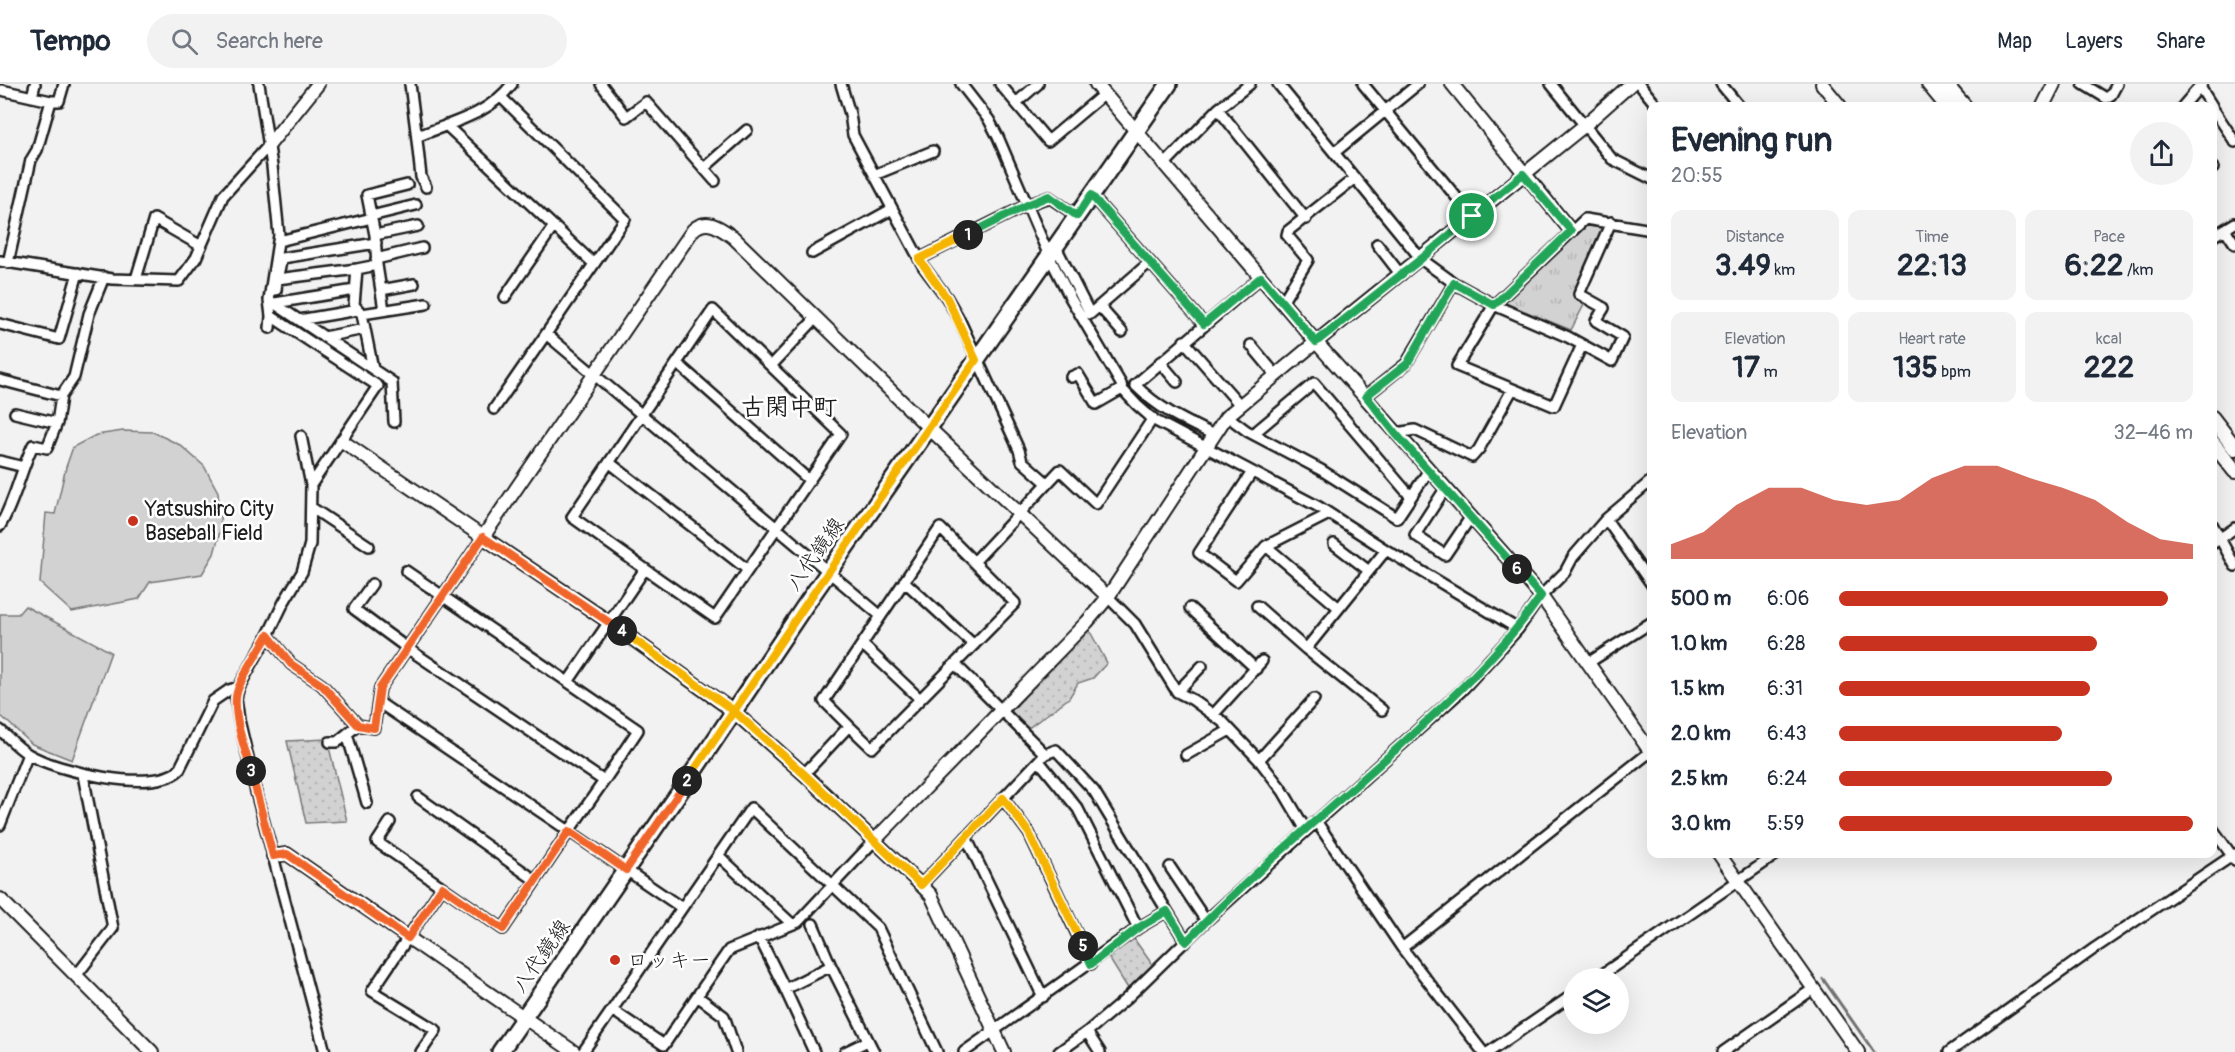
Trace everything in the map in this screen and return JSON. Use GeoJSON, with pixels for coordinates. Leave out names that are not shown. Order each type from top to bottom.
{"type":"FeatureCollection","features":[{"type":"Feature","properties":{"kind":"main road","name":"八代鏡線"},"geometry":{"type":"LineString","coordinates":[[500,1052],[829,571],[1169,84]]}},
{"type":"Feature","properties":{"kind":"main road"},"geometry":{"type":"LineString","coordinates":[[1929,84],[1944,102]]}},
{"type":"Feature","properties":{"kind":"main road"},"geometry":{"type":"LineString","coordinates":[[1945,84],[1961,102]]}},
{"type":"Feature","properties":{"kind":"main road"},"geometry":{"type":"LineString","coordinates":[[2217,425],[2235,448]]}},
{"type":"Feature","properties":{"kind":"main road"},"geometry":{"type":"LineString","coordinates":[[2217,448],[2235,471]]}},
{"type":"Feature","properties":{"kind":"street"},"geometry":{"type":"LineString","coordinates":[[32,97],[35,84]]}},
{"type":"Feature","properties":{"kind":"street"},"geometry":{"type":"LineString","coordinates":[[0,91],[59,101],[64,84]]}},
{"type":"Feature","properties":{"kind":"street"},"geometry":{"type":"LineString","coordinates":[[259,84],[269,145],[282,258],[272,302]]}},
{"type":"Feature","properties":{"kind":"street"},"geometry":{"type":"LineString","coordinates":[[51,101],[37,150],[31,159],[4,262],[104,277],[179,281],[196,258],[223,195],[269,145],[318,84]]}},
{"type":"Feature","properties":{"kind":"street"},"geometry":{"type":"LineString","coordinates":[[410,84],[421,177],[426,187]]}},
{"type":"Feature","properties":{"kind":"street"},"geometry":{"type":"LineString","coordinates":[[416,131],[421,135],[486,110],[502,98],[512,84]]}},
{"type":"Feature","properties":{"kind":"street"},"geometry":{"type":"LineString","coordinates":[[601,84],[626,117],[646,102],[716,181]]}},
{"type":"Feature","properties":{"kind":"street"},"geometry":{"type":"LineString","coordinates":[[841,84],[850,114],[852,135],[919,259],[947,298],[1019,450],[1022,461],[1047,483]]}},
{"type":"Feature","properties":{"kind":"street"},"geometry":{"type":"LineString","coordinates":[[961,84],[989,120],[1027,205],[1052,252],[1090,314],[1150,262]]}},
{"type":"Feature","properties":{"kind":"street"},"geometry":{"type":"LineString","coordinates":[[1000,84],[1048,141],[1100,89],[1316,342],[1366,396],[1396,434],[1541,596],[1647,747]]}},
{"type":"Feature","properties":{"kind":"street"},"geometry":{"type":"LineString","coordinates":[[1016,103],[1038,84]]}},
{"type":"Feature","properties":{"kind":"street"},"geometry":{"type":"LineString","coordinates":[[1165,164],[1218,109],[1250,84]]}},
{"type":"Feature","properties":{"kind":"street"},"geometry":{"type":"LineString","coordinates":[[1278,84],[1421,259],[1454,283],[1494,305],[1612,361],[1623,338],[1596,321],[1604,308],[1579,294],[1611,222]]}},
{"type":"Feature","properties":{"kind":"street"},"geometry":{"type":"LineString","coordinates":[[1363,84],[1472,216]]}},
{"type":"Feature","properties":{"kind":"street"},"geometry":{"type":"LineString","coordinates":[[1335,152],[1418,84]]}},
{"type":"Feature","properties":{"kind":"street"},"geometry":{"type":"LineString","coordinates":[[1452,84],[1571,231]]}},
{"type":"Feature","properties":{"kind":"street"},"geometry":{"type":"LineString","coordinates":[[1551,84],[1612,159],[1647,176]]}},
{"type":"Feature","properties":{"kind":"street"},"geometry":{"type":"LineString","coordinates":[[664,1045],[729,950],[798,922],[1087,622],[1108,597],[1227,416],[1585,125],[1631,84]]}},
{"type":"Feature","properties":{"kind":"street"},"geometry":{"type":"LineString","coordinates":[[1639,84],[1654,102]]}},
{"type":"Feature","properties":{"kind":"street"},"geometry":{"type":"LineString","coordinates":[[1721,84],[1737,102]]}},
{"type":"Feature","properties":{"kind":"street"},"geometry":{"type":"LineString","coordinates":[[1822,84],[1837,102]]}},
{"type":"Feature","properties":{"kind":"street"},"geometry":{"type":"LineString","coordinates":[[2045,102],[2054,84]]}},
{"type":"Feature","properties":{"kind":"street"},"geometry":{"type":"LineString","coordinates":[[2084,84],[2104,102],[2117,84]]}},
{"type":"Feature","properties":{"kind":"street"},"geometry":{"type":"LineString","coordinates":[[2187,102],[2201,86],[2209,102]]}},
{"type":"Feature","properties":{"kind":"street"},"geometry":{"type":"LineString","coordinates":[[494,409],[625,219],[502,98]]}},
{"type":"Feature","properties":{"kind":"street"},"geometry":{"type":"LineString","coordinates":[[1218,109],[1306,219]]}},
{"type":"Feature","properties":{"kind":"street"},"geometry":{"type":"LineString","coordinates":[[2217,115],[2235,142]]}},
{"type":"Feature","properties":{"kind":"street"},"geometry":{"type":"LineString","coordinates":[[446,125],[594,264]]}},
{"type":"Feature","properties":{"kind":"street"},"geometry":{"type":"LineString","coordinates":[[704,168],[747,130]]}},
{"type":"Feature","properties":{"kind":"street"},"geometry":{"type":"LineString","coordinates":[[874,175],[933,152]]}},
{"type":"Feature","properties":{"kind":"street"},"geometry":{"type":"LineString","coordinates":[[1283,301],[1308,260],[1287,235],[1288,231],[1355,178]]}},
{"type":"Feature","properties":{"kind":"street"},"geometry":{"type":"LineString","coordinates":[[384,310],[367,195],[407,185]]}},
{"type":"Feature","properties":{"kind":"street"},"geometry":{"type":"LineString","coordinates":[[1091,195],[1204,324]]}},
{"type":"Feature","properties":{"kind":"street"},"geometry":{"type":"LineString","coordinates":[[919,259],[1049,196],[1077,216]]}},
{"type":"Feature","properties":{"kind":"street"},"geometry":{"type":"LineString","coordinates":[[280,241],[416,205]]}},
{"type":"Feature","properties":{"kind":"street"},"geometry":{"type":"LineString","coordinates":[[812,253],[892,208]]}},
{"type":"Feature","properties":{"kind":"street"},"geometry":{"type":"LineString","coordinates":[[136,279],[154,219],[201,246]]}},
{"type":"Feature","properties":{"kind":"street"},"geometry":{"type":"LineString","coordinates":[[1582,345],[1554,406],[1457,366],[1494,305],[1585,219],[1647,229]]}},
{"type":"Feature","properties":{"kind":"street"},"geometry":{"type":"LineString","coordinates":[[2235,222],[2217,231],[2235,244]]}},
{"type":"Feature","properties":{"kind":"street"},"geometry":{"type":"LineString","coordinates":[[268,635],[291,664],[322,685],[358,725],[374,728],[380,688],[693,230],[699,224],[709,223],[720,227],[733,237],[1018,514],[1135,624],[1177,692],[1193,700],[1223,722],[1259,760],[1283,791],[1306,830]]}},
{"type":"Feature","properties":{"kind":"street"},"geometry":{"type":"LineString","coordinates":[[282,258],[375,239],[418,226]]}},
{"type":"Feature","properties":{"kind":"street"},"geometry":{"type":"LineString","coordinates":[[505,297],[554,226]]}},
{"type":"Feature","properties":{"kind":"street"},"geometry":{"type":"LineString","coordinates":[[270,328],[280,241]]}},
{"type":"Feature","properties":{"kind":"street"},"geometry":{"type":"LineString","coordinates":[[1377,244],[1401,275]]}},
{"type":"Feature","properties":{"kind":"street"},"geometry":{"type":"LineString","coordinates":[[277,279],[357,269],[422,248]]}},
{"type":"Feature","properties":{"kind":"street"},"geometry":{"type":"LineString","coordinates":[[1052,252],[1071,299],[1122,389],[1153,418],[1329,514],[1518,629]]}},
{"type":"Feature","properties":{"kind":"street"},"geometry":{"type":"LineString","coordinates":[[357,269],[354,305],[360,312],[373,369]]}},
{"type":"Feature","properties":{"kind":"street"},"geometry":{"type":"LineString","coordinates":[[0,324],[59,339],[78,273]]}},
{"type":"Feature","properties":{"kind":"street"},"geometry":{"type":"LineString","coordinates":[[1,522],[12,505],[33,445],[47,448],[57,423],[61,396],[74,376],[89,314],[104,277]]}},
{"type":"Feature","properties":{"kind":"street"},"geometry":{"type":"LineString","coordinates":[[1214,435],[1171,414],[1152,402],[1134,385],[1261,277]]}},
{"type":"Feature","properties":{"kind":"street"},"geometry":{"type":"LineString","coordinates":[[1366,396],[1407,364],[1454,283]]}},
{"type":"Feature","properties":{"kind":"street"},"geometry":{"type":"LineString","coordinates":[[381,290],[414,284]]}},
{"type":"Feature","properties":{"kind":"street"},"geometry":{"type":"LineString","coordinates":[[272,302],[355,290]]}},
{"type":"Feature","properties":{"kind":"street"},"geometry":{"type":"LineString","coordinates":[[272,302],[392,382],[394,422]]}},
{"type":"Feature","properties":{"kind":"street"},"geometry":{"type":"LineString","coordinates":[[299,320],[426,304]]}},
{"type":"Feature","properties":{"kind":"street"},"geometry":{"type":"LineString","coordinates":[[1099,306],[1122,332]]}},
{"type":"Feature","properties":{"kind":"street"},"geometry":{"type":"LineString","coordinates":[[713,310],[841,434],[715,618],[572,518],[677,363],[713,310]]}},
{"type":"Feature","properties":{"kind":"street"},"geometry":{"type":"LineString","coordinates":[[272,316],[378,386],[311,485]]}},
{"type":"Feature","properties":{"kind":"street"},"geometry":{"type":"LineString","coordinates":[[771,366],[816,318]]}},
{"type":"Feature","properties":{"kind":"street"},"geometry":{"type":"LineString","coordinates":[[324,336],[365,329]]}},
{"type":"Feature","properties":{"kind":"street"},"geometry":{"type":"LineString","coordinates":[[546,334],[881,616]]}},
{"type":"Feature","properties":{"kind":"street"},"geometry":{"type":"LineString","coordinates":[[1184,341],[1240,405]]}},
{"type":"Feature","properties":{"kind":"street"},"geometry":{"type":"LineString","coordinates":[[1251,345],[1276,375]]}},
{"type":"Feature","properties":{"kind":"street"},"geometry":{"type":"LineString","coordinates":[[1160,362],[1177,382]]}},
{"type":"Feature","properties":{"kind":"street"},"geometry":{"type":"LineString","coordinates":[[677,363],[809,480]]}},
{"type":"Feature","properties":{"kind":"street"},"geometry":{"type":"LineString","coordinates":[[1071,377],[1078,374],[1096,404],[1122,389]]}},
{"type":"Feature","properties":{"kind":"street"},"geometry":{"type":"LineString","coordinates":[[0,380],[61,396]]}},
{"type":"Feature","properties":{"kind":"street"},"geometry":{"type":"LineString","coordinates":[[1252,434],[1314,383],[1411,496]]}},
{"type":"Feature","properties":{"kind":"street"},"geometry":{"type":"LineString","coordinates":[[1396,434],[1414,430],[1472,457],[1479,449],[1512,390]]}},
{"type":"Feature","properties":{"kind":"street"},"geometry":{"type":"LineString","coordinates":[[15,413],[57,423]]}},
{"type":"Feature","properties":{"kind":"street"},"geometry":{"type":"LineString","coordinates":[[1227,416],[1252,434],[1321,470],[1397,518],[1429,470]]}},
{"type":"Feature","properties":{"kind":"street"},"geometry":{"type":"LineString","coordinates":[[974,562],[1060,470],[1096,504],[1153,418]]}},
{"type":"Feature","properties":{"kind":"street"},"geometry":{"type":"LineString","coordinates":[[301,436],[311,485],[310,544],[303,572],[284,602],[239,687],[236,698],[239,720],[273,856],[326,1052]]}},
{"type":"Feature","properties":{"kind":"street"},"geometry":{"type":"LineString","coordinates":[[342,441],[609,622],[734,711],[804,774],[931,896],[1004,1052]]}},
{"type":"Feature","properties":{"kind":"street"},"geometry":{"type":"LineString","coordinates":[[0,461],[24,467]]}},
{"type":"Feature","properties":{"kind":"street"},"geometry":{"type":"LineString","coordinates":[[610,463],[748,570]]}},
{"type":"Feature","properties":{"kind":"street"},"geometry":{"type":"LineString","coordinates":[[1252,472],[1199,553],[1236,581],[1266,546],[1329,514]]}},
{"type":"Feature","properties":{"kind":"street"},"geometry":{"type":"LineString","coordinates":[[1059,1052],[1126,999],[1206,921],[1461,691],[1518,629],[1541,596],[1564,572],[1573,557],[1606,519],[1647,486]]}},
{"type":"Feature","properties":{"kind":"street"},"geometry":{"type":"LineString","coordinates":[[1444,489],[1414,535],[1445,555],[1470,518]]}},
{"type":"Feature","properties":{"kind":"street"},"geometry":{"type":"LineString","coordinates":[[312,508],[369,546]]}},
{"type":"Feature","properties":{"kind":"street"},"geometry":{"type":"LineString","coordinates":[[1606,519],[1647,578]]}},
{"type":"Feature","properties":{"kind":"street"},"geometry":{"type":"LineString","coordinates":[[940,528],[1016,603],[872,748],[824,701],[904,581],[940,528]]}},
{"type":"Feature","properties":{"kind":"street"},"geometry":{"type":"LineString","coordinates":[[2217,541],[2235,528]]}},
{"type":"Feature","properties":{"kind":"street"},"geometry":{"type":"LineString","coordinates":[[2217,543],[2235,566]]}},
{"type":"Feature","properties":{"kind":"street"},"geometry":{"type":"LineString","coordinates":[[1334,544],[1369,571]]}},
{"type":"Feature","properties":{"kind":"street"},"geometry":{"type":"LineString","coordinates":[[1266,546],[1339,608]]}},
{"type":"Feature","properties":{"kind":"street"},"geometry":{"type":"LineString","coordinates":[[1306,649],[1386,550]]}},
{"type":"Feature","properties":{"kind":"street"},"geometry":{"type":"LineString","coordinates":[[568,682],[645,569]]}},
{"type":"Feature","properties":{"kind":"street"},"geometry":{"type":"LineString","coordinates":[[390,822],[377,842],[503,929],[639,730],[406,571]]}},
{"type":"Feature","properties":{"kind":"street"},"geometry":{"type":"LineString","coordinates":[[904,581],[974,645]]}},
{"type":"Feature","properties":{"kind":"street"},"geometry":{"type":"LineString","coordinates":[[372,584],[354,609],[407,648],[604,781]]}},
{"type":"Feature","properties":{"kind":"street"},"geometry":{"type":"LineString","coordinates":[[1257,606],[1382,710]]}},
{"type":"Feature","properties":{"kind":"street"},"geometry":{"type":"LineString","coordinates":[[1190,608],[1259,665],[1213,715]]}},
{"type":"Feature","properties":{"kind":"street"},"geometry":{"type":"LineString","coordinates":[[1588,663],[1647,625]]}},
{"type":"Feature","properties":{"kind":"street"},"geometry":{"type":"LineString","coordinates":[[862,644],[920,699]]}},
{"type":"Feature","properties":{"kind":"street"},"geometry":{"type":"LineString","coordinates":[[955,664],[1001,710],[1042,757],[1078,809],[1138,928]]}},
{"type":"Feature","properties":{"kind":"street"},"geometry":{"type":"LineString","coordinates":[[1177,692],[1202,666]]}},
{"type":"Feature","properties":{"kind":"street"},"geometry":{"type":"LineString","coordinates":[[0,730],[28,754],[82,775],[128,779],[163,778],[179,770],[213,701],[239,687]]}},
{"type":"Feature","properties":{"kind":"street"},"geometry":{"type":"LineString","coordinates":[[1259,760],[1314,699]]}},
{"type":"Feature","properties":{"kind":"street"},"geometry":{"type":"LineString","coordinates":[[378,702],[682,908]]}},
{"type":"Feature","properties":{"kind":"street"},"geometry":{"type":"LineString","coordinates":[[330,742],[337,742],[358,725]]}},
{"type":"Feature","properties":{"kind":"street"},"geometry":{"type":"LineString","coordinates":[[804,774],[849,726]]}},
{"type":"Feature","properties":{"kind":"street"},"geometry":{"type":"LineString","coordinates":[[1186,755],[1230,730]]}},
{"type":"Feature","properties":{"kind":"street"},"geometry":{"type":"LineString","coordinates":[[347,734],[367,803]]}},
{"type":"Feature","properties":{"kind":"street"},"geometry":{"type":"LineString","coordinates":[[921,885],[1042,757],[1056,750],[1094,791],[1186,942]]}},
{"type":"Feature","properties":{"kind":"street"},"geometry":{"type":"LineString","coordinates":[[0,825],[28,754]]}},
{"type":"Feature","properties":{"kind":"street"},"geometry":{"type":"LineString","coordinates":[[1401,948],[1647,756]]}},
{"type":"Feature","properties":{"kind":"street"},"geometry":{"type":"LineString","coordinates":[[76,976],[113,928],[82,775]]}},
{"type":"Feature","properties":{"kind":"street"},"geometry":{"type":"LineString","coordinates":[[418,796],[535,880]]}},
{"type":"Feature","properties":{"kind":"street"},"geometry":{"type":"LineString","coordinates":[[1003,798],[1029,833],[1091,964]]}},
{"type":"Feature","properties":{"kind":"street"},"geometry":{"type":"LineString","coordinates":[[584,1052],[751,808],[878,928],[937,1052]]}},
{"type":"Feature","properties":{"kind":"street"},"geometry":{"type":"LineString","coordinates":[[1316,821],[1401,948],[1484,1052]]}},
{"type":"Feature","properties":{"kind":"street"},"geometry":{"type":"LineString","coordinates":[[1949,1052],[2095,948],[2234,856],[2217,834]]}},
{"type":"Feature","properties":{"kind":"street"},"geometry":{"type":"LineString","coordinates":[[966,837],[1044,997]]}},
{"type":"Feature","properties":{"kind":"street"},"geometry":{"type":"LineString","coordinates":[[273,856],[287,854],[574,1052]]}},
{"type":"Feature","properties":{"kind":"street"},"geometry":{"type":"LineString","coordinates":[[719,856],[792,924]]}},
{"type":"Feature","properties":{"kind":"street"},"geometry":{"type":"LineString","coordinates":[[1722,858],[1858,1052]]}},
{"type":"Feature","properties":{"kind":"street"},"geometry":{"type":"LineString","coordinates":[[1612,968],[1771,858]]}},
{"type":"Feature","properties":{"kind":"street"},"geometry":{"type":"LineString","coordinates":[[1170,867],[1206,921]]}},
{"type":"Feature","properties":{"kind":"street"},"geometry":{"type":"LineString","coordinates":[[421,1052],[436,1030],[372,991],[442,887]]}},
{"type":"Feature","properties":{"kind":"street"},"geometry":{"type":"LineString","coordinates":[[0,899],[152,1052]]}},
{"type":"Feature","properties":{"kind":"street"},"geometry":{"type":"LineString","coordinates":[[964,1052],[1091,964],[1138,928],[1167,911]]}},
{"type":"Feature","properties":{"kind":"street"},"geometry":{"type":"LineString","coordinates":[[813,924],[831,966],[874,1052]]}},
{"type":"Feature","properties":{"kind":"street"},"geometry":{"type":"LineString","coordinates":[[759,937],[814,1052]]}},
{"type":"Feature","properties":{"kind":"street"},"geometry":{"type":"LineString","coordinates":[[785,989],[831,966]]}},
{"type":"Feature","properties":{"kind":"street"},"geometry":{"type":"LineString","coordinates":[[1723,1052],[1813,989]]}},
{"type":"Feature","properties":{"kind":"street"},"geometry":{"type":"LineString","coordinates":[[697,996],[724,1016],[736,1052]]}},
{"type":"Feature","properties":{"kind":"street"},"geometry":{"type":"LineString","coordinates":[[1489,1052],[1563,1002]]}},
{"type":"Feature","properties":{"kind":"street"},"geometry":{"type":"LineString","coordinates":[[612,1010],[673,1052]]}},
{"type":"Feature","properties":{"kind":"street"},"geometry":{"type":"LineString","coordinates":[[1087,1032],[1100,1052]]}},
{"type":"Feature","properties":{"kind":"street"},"geometry":{"type":"LineString","coordinates":[[845,1052],[868,1041]]}},
{"type":"Feature","properties":{"kind":"green space"},"geometry":{"type":"Polygon","coordinates":[[[1586,223],[1607,226],[1576,297],[1585,303],[1571,330],[1502,302],[1586,223]]]}},
{"type":"Feature","properties":{"kind":"green space","name":"Yatsushiro City Baseball Field"},"geometry":{"type":"Polygon","coordinates":[[[123,431],[153,432],[180,445],[204,466],[218,492],[221,528],[214,554],[202,574],[150,582],[139,599],[72,612],[40,583],[46,513],[55,514],[73,447],[96,435],[123,431]]]}},
{"type":"Feature","properties":{"kind":"green space"},"geometry":{"type":"Polygon","coordinates":[[[25,606],[111,652],[72,760],[32,744],[0,715],[0,614],[18,614],[25,606]]]}},
{"type":"Feature","properties":{"kind":"green space"},"geometry":{"type":"Polygon","coordinates":[[[1087,626],[1107,663],[1093,678],[1078,683],[1069,698],[1027,729],[1009,714],[1087,626]]]}},
{"type":"Feature","properties":{"kind":"green space"},"geometry":{"type":"Polygon","coordinates":[[[327,739],[347,821],[306,823],[287,741],[327,739]]]}},
{"type":"Feature","properties":{"kind":"green space"},"geometry":{"type":"Polygon","coordinates":[[[1132,936],[1154,967],[1129,990],[1107,955],[1132,936]]]}},
{"type":"Feature","properties":{"kind":"waterway"},"geometry":{"type":"LineString","coordinates":[[1823,979],[1874,1052]]}},
{"type":"Feature","properties":{"kind":"place","name":"Yatsushiro City Baseball Field"},"geometry":{"type":"Point","coordinates":[133,521]}},
{"type":"Feature","properties":{"kind":"place","name":"ロッキー"},"geometry":{"type":"Point","coordinates":[615,960]}},
{"type":"Feature","properties":{"kind":"district","name":"古閑中町"},"geometry":{"type":"Point","coordinates":[789,407]}},
{"type":"Feature","properties":{"kind":"route"},"geometry":{"type":"LineString","coordinates":[[1472,216],[1316,342],[1261,277],[1204,324],[1091,195],[1077,216],[1049,196],[919,259],[959,319],[976,360],[804,607],[734,711],[679,794],[626,870],[569,831],[503,929],[442,887],[408,938],[287,854],[273,856],[239,720],[236,698],[239,687],[268,635],[291,664],[322,685],[358,725],[374,728],[380,688],[483,537],[609,622],[734,711],[921,885],[1003,798],[1029,833],[1091,964],[1138,928],[1167,911],[1186,942],[1256,875],[1461,691],[1518,629],[1541,596],[1396,434],[1366,396],[1407,364],[1454,283],[1494,305],[1571,231],[1523,174],[1472,216]]}}]}
